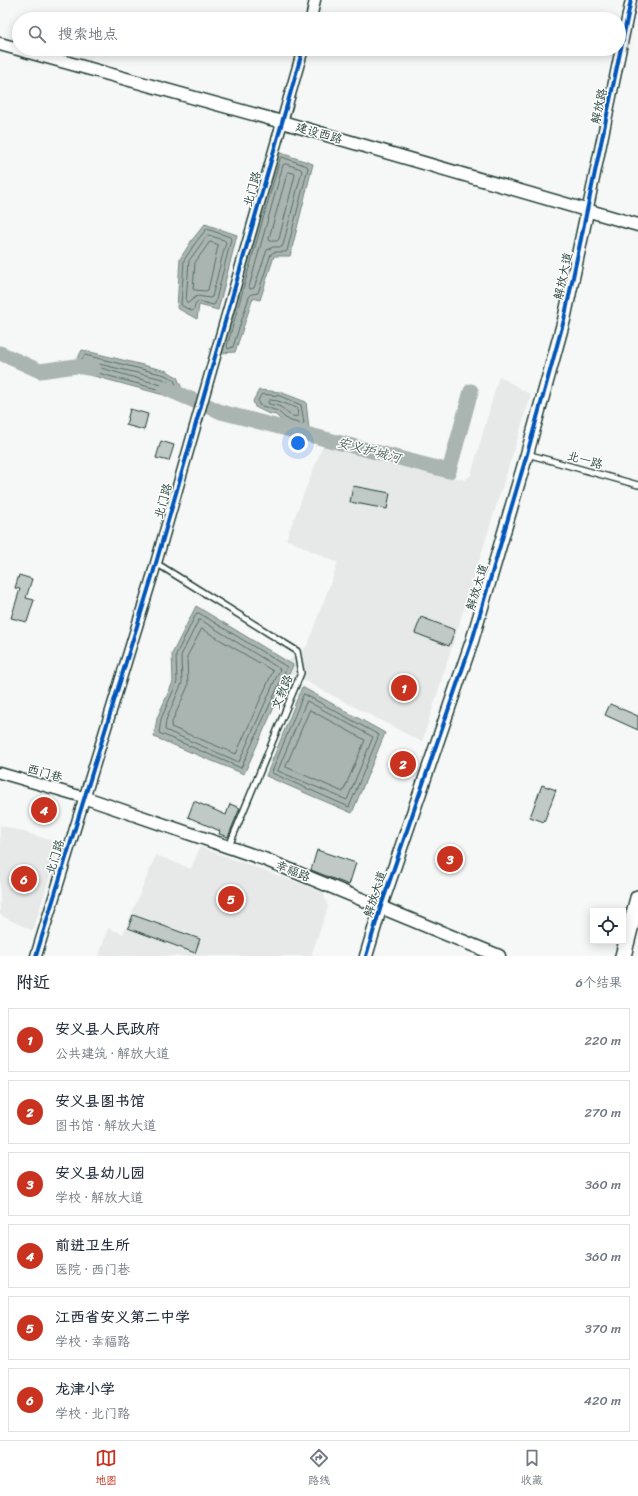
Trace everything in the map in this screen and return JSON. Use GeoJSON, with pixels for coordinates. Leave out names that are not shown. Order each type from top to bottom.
{"type":"FeatureCollection","features":[{"type":"Feature","properties":{"kind":"main road"},"geometry":{"type":"LineString","coordinates":[[622,956],[635,923],[638,898]]}},
{"type":"Feature","properties":{"kind":"street"},"geometry":{"type":"LineString","coordinates":[[312,12],[315,0]]}},
{"type":"Feature","properties":{"kind":"street","name":"解放路"},"geometry":{"type":"LineString","coordinates":[[626,24],[631,0]]}},
{"type":"Feature","properties":{"kind":"street","name":"建设西路"},"geometry":{"type":"LineString","coordinates":[[0,44],[12,47]]}},
{"type":"Feature","properties":{"kind":"street","name":"建设西路"},"geometry":{"type":"LineString","coordinates":[[43,56],[282,122],[587,213],[638,224]]}},
{"type":"Feature","properties":{"kind":"street","name":"北门路"},"geometry":{"type":"LineString","coordinates":[[36,956],[156,563],[301,56]]}},
{"type":"Feature","properties":{"kind":"street","name":"解放路"},"geometry":{"type":"LineString","coordinates":[[587,213],[619,56]]}},
{"type":"Feature","properties":{"kind":"street","name":"解放大道"},"geometry":{"type":"LineString","coordinates":[[366,956],[380,906],[472,641],[527,454],[564,320],[587,213]]}},
{"type":"Feature","properties":{"kind":"street","name":"西门巷"},"geometry":{"type":"LineString","coordinates":[[0,773],[84,797]]}},
{"type":"Feature","properties":{"kind":"street","name":"幸福路"},"geometry":{"type":"LineString","coordinates":[[84,797],[264,859],[499,956]]}},
{"type":"Feature","properties":{"kind":"lane","name":"北一路"},"geometry":{"type":"LineString","coordinates":[[527,454],[638,485]]}},
{"type":"Feature","properties":{"kind":"lane","name":"文教路"},"geometry":{"type":"LineString","coordinates":[[156,563],[297,651],[301,673],[228,847]]}},
{"type":"Feature","properties":{"kind":"shaded area"},"geometry":{"type":"Polygon","coordinates":[[[499,376],[531,395],[422,742],[280,668],[307,646],[338,563],[286,539],[323,445],[465,480],[471,475],[499,376]]]}},
{"type":"Feature","properties":{"kind":"shaded area"},"geometry":{"type":"Polygon","coordinates":[[[0,825],[60,843],[33,931],[0,915],[0,825]]]}},
{"type":"Feature","properties":{"kind":"shaded area"},"geometry":{"type":"Polygon","coordinates":[[[200,847],[323,892],[328,907],[311,956],[99,956],[108,928],[123,934],[156,855],[191,869],[200,847]]]}},
{"type":"Feature","properties":{"kind":"water"},"geometry":{"type":"Polygon","coordinates":[[[278,152],[313,164],[290,256],[274,256],[260,300],[253,298],[235,352],[222,353],[219,359],[278,152]]]}},
{"type":"Feature","properties":{"kind":"water"},"geometry":{"type":"Polygon","coordinates":[[[205,224],[237,235],[218,310],[199,305],[197,319],[177,308],[180,259],[192,240],[205,224]]]}},
{"type":"Feature","properties":{"kind":"water"},"geometry":{"type":"Polygon","coordinates":[[[82,350],[167,371],[177,377],[189,405],[164,395],[72,370],[82,350]]]}},
{"type":"Feature","properties":{"kind":"water"},"geometry":{"type":"Polygon","coordinates":[[[259,390],[280,392],[306,402],[309,429],[290,425],[276,415],[267,413],[255,407],[253,401],[259,390]]]}},
{"type":"Feature","properties":{"kind":"water"},"geometry":{"type":"Polygon","coordinates":[[[196,606],[293,665],[244,774],[154,737],[157,718],[173,682],[172,654],[196,606]]]}},
{"type":"Feature","properties":{"kind":"water"},"geometry":{"type":"Polygon","coordinates":[[[302,687],[385,733],[352,813],[266,776],[302,687]]]}},
{"type":"Feature","properties":{"kind":"building"},"geometry":{"type":"Polygon","coordinates":[[[130,409],[148,414],[144,430],[126,425],[130,409]]]}},
{"type":"Feature","properties":{"kind":"building"},"geometry":{"type":"Polygon","coordinates":[[[161,441],[174,445],[169,461],[156,458],[161,441]]]}},
{"type":"Feature","properties":{"kind":"building"},"geometry":{"type":"Polygon","coordinates":[[[353,486],[390,493],[387,509],[350,502],[353,486]]]}},
{"type":"Feature","properties":{"kind":"building"},"geometry":{"type":"Polygon","coordinates":[[[19,575],[32,579],[26,598],[34,600],[27,622],[11,618],[20,589],[15,588],[19,575]]]}},
{"type":"Feature","properties":{"kind":"building"},"geometry":{"type":"Polygon","coordinates":[[[421,617],[455,630],[449,646],[415,633],[421,617]]]}},
{"type":"Feature","properties":{"kind":"building"},"geometry":{"type":"Polygon","coordinates":[[[610,704],[638,716],[638,730],[605,715],[610,704]]]}},
{"type":"Feature","properties":{"kind":"building"},"geometry":{"type":"Polygon","coordinates":[[[542,785],[556,790],[544,822],[530,817],[542,785]]]}},
{"type":"Feature","properties":{"kind":"building"},"geometry":{"type":"Polygon","coordinates":[[[194,801],[226,815],[230,804],[240,808],[228,837],[219,834],[220,831],[188,817],[194,801]]]}},
{"type":"Feature","properties":{"kind":"building"},"geometry":{"type":"Polygon","coordinates":[[[317,850],[356,863],[349,885],[311,870],[317,850]]]}},
{"type":"Feature","properties":{"kind":"building"},"geometry":{"type":"Polygon","coordinates":[[[133,915],[200,939],[195,953],[128,928],[133,915]]]}},
{"type":"Feature","properties":{"kind":"waterway","name":"安义护城河"},"geometry":{"type":"LineString","coordinates":[[0,353],[40,371],[76,366],[94,369]]}},
{"type":"Feature","properties":{"kind":"waterway","name":"安义护城河"},"geometry":{"type":"LineString","coordinates":[[167,389],[195,401]]}},
{"type":"Feature","properties":{"kind":"waterway","name":"安义护城河"},"geometry":{"type":"LineString","coordinates":[[208,406],[221,412],[449,471],[471,391]]}},
{"type":"Feature","properties":{"kind":"cycle path"},"geometry":{"type":"LineString","coordinates":[[626,24],[631,0]]}},
{"type":"Feature","properties":{"kind":"cycle path"},"geometry":{"type":"LineString","coordinates":[[36,956],[152,577],[301,56]]}},
{"type":"Feature","properties":{"kind":"cycle path"},"geometry":{"type":"LineString","coordinates":[[366,956],[381,906],[472,641],[527,454],[564,320],[619,56]]}},
{"type":"Feature","properties":{"kind":"place","name":"安义县人民政府"},"geometry":{"type":"Point","coordinates":[404,688]}},
{"type":"Feature","properties":{"kind":"place","name":"安义县图书馆"},"geometry":{"type":"Point","coordinates":[403,764]}},
{"type":"Feature","properties":{"kind":"place","name":"前进卫生所"},"geometry":{"type":"Point","coordinates":[44,810]}},
{"type":"Feature","properties":{"kind":"place","name":"安义县幼儿园"},"geometry":{"type":"Point","coordinates":[450,859]}},
{"type":"Feature","properties":{"kind":"place","name":"龙津小学"},"geometry":{"type":"Point","coordinates":[24,879]}},
{"type":"Feature","properties":{"kind":"place","name":"江西省安义第二中学"},"geometry":{"type":"Point","coordinates":[231,899]}}]}
